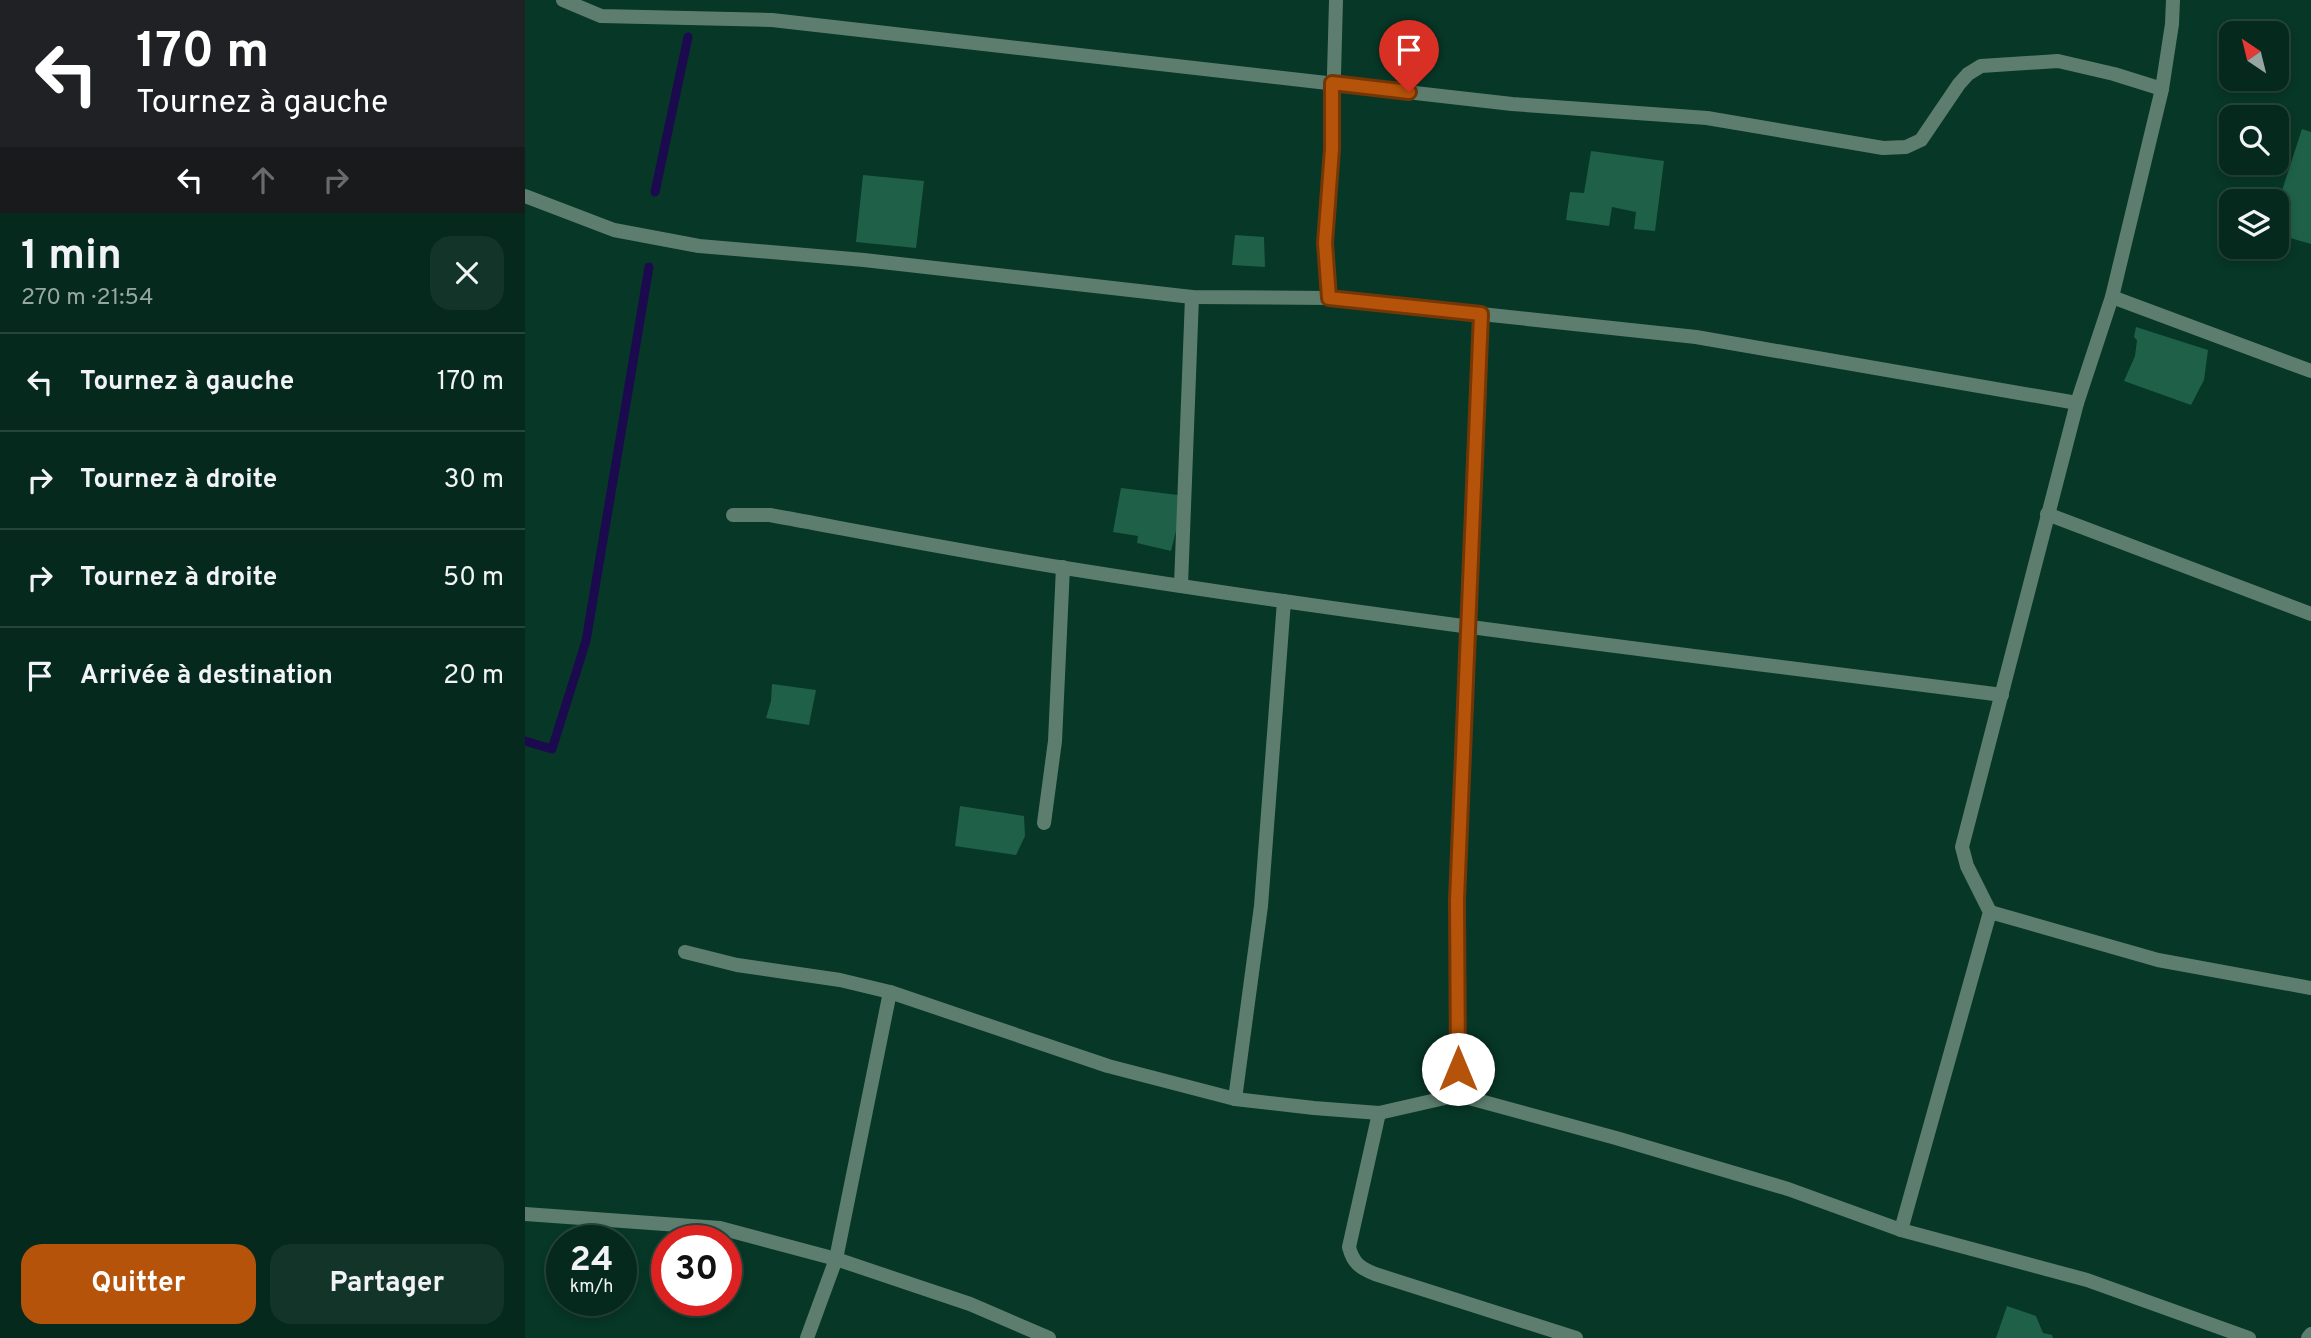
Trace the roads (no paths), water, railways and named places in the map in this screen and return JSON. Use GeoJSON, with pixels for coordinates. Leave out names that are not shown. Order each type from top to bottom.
{"type":"FeatureCollection","features":[{"type":"Feature","properties":{"kind":"street"},"geometry":{"type":"LineString","coordinates":[[563,0],[601,16],[772,20],[1512,104],[1707,118],[1883,148],[1906,147],[1921,140],[1959,84],[1981,66],[2058,61],[2162,89]]}},
{"type":"Feature","properties":{"kind":"street"},"geometry":{"type":"LineString","coordinates":[[1329,298],[1325,243],[1332,149],[1336,0]]}},
{"type":"Feature","properties":{"kind":"street"},"geometry":{"type":"LineString","coordinates":[[1902,1230],[1990,912],[1967,866],[1962,847],[2077,403],[2112,297],[2162,89],[2173,0]]}},
{"type":"Feature","properties":{"kind":"street"},"geometry":{"type":"LineString","coordinates":[[525,196],[614,230],[699,246],[864,260],[1192,297],[1329,298],[1696,337],[2077,403]]}},
{"type":"Feature","properties":{"kind":"street"},"geometry":{"type":"LineString","coordinates":[[1181,585],[1192,297]]}},
{"type":"Feature","properties":{"kind":"street"},"geometry":{"type":"LineString","coordinates":[[2112,297],[2311,371]]}},
{"type":"Feature","properties":{"kind":"street"},"geometry":{"type":"LineString","coordinates":[[1458,1095],[1457,900],[1481,314]]}},
{"type":"Feature","properties":{"kind":"street"},"geometry":{"type":"LineString","coordinates":[[733,514],[769,515],[1063,567],[1285,601],[2002,695]]}},
{"type":"Feature","properties":{"kind":"street"},"geometry":{"type":"LineString","coordinates":[[2047,514],[2311,614]]}},
{"type":"Feature","properties":{"kind":"street"},"geometry":{"type":"LineString","coordinates":[[1044,823],[1055,741],[1063,567]]}},
{"type":"Feature","properties":{"kind":"street"},"geometry":{"type":"LineString","coordinates":[[1235,1099],[1261,906],[1285,601]]}},
{"type":"Feature","properties":{"kind":"street"},"geometry":{"type":"LineString","coordinates":[[1990,912],[2158,960],[2311,988]]}},
{"type":"Feature","properties":{"kind":"street"},"geometry":{"type":"LineString","coordinates":[[685,952],[737,965],[840,980],[890,992],[1108,1066],[1235,1099],[1379,1113],[1458,1095],[1788,1189],[1902,1230],[2087,1280],[2249,1338]]}},
{"type":"Feature","properties":{"kind":"street"},"geometry":{"type":"LineString","coordinates":[[807,1338],[836,1259],[890,992]]}},
{"type":"Feature","properties":{"kind":"street"},"geometry":{"type":"LineString","coordinates":[[1379,1113],[1349,1247],[1351,1258],[1360,1268],[1375,1274],[1576,1338]]}},
{"type":"Feature","properties":{"kind":"street"},"geometry":{"type":"LineString","coordinates":[[525,1214],[720,1228],[836,1259],[970,1304],[1049,1338]]}},
{"type":"Feature","properties":{"kind":"waterway"},"geometry":{"type":"LineString","coordinates":[[655,192],[688,37]]}},
{"type":"Feature","properties":{"kind":"waterway"},"geometry":{"type":"LineString","coordinates":[[525,741],[552,749],[586,641],[649,267]]}}]}
